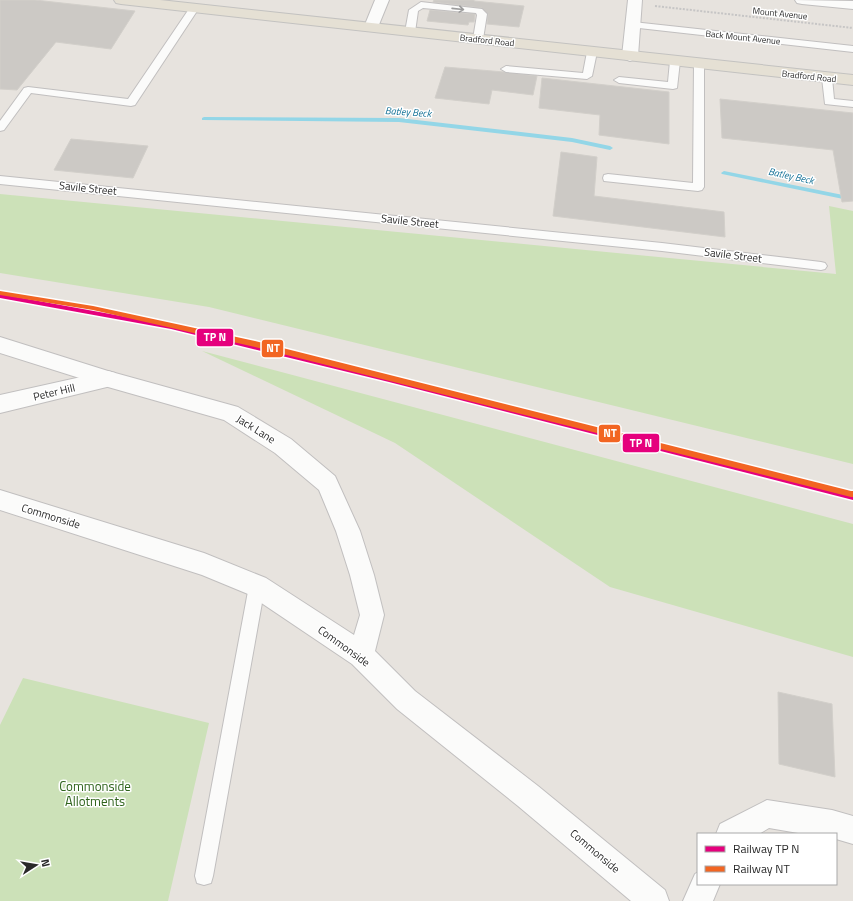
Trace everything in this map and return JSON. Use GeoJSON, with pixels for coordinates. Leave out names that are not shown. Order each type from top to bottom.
{"type":"FeatureCollection","features":[{"type":"Feature","properties":{"kind":"main road","name":"Bradford Road"},"geometry":{"type":"LineString","coordinates":[[120,0],[853,80]]}},
{"type":"Feature","properties":{"kind":"street"},"geometry":{"type":"LineString","coordinates":[[371,27],[382,0]]}},
{"type":"Feature","properties":{"kind":"street"},"geometry":{"type":"LineString","coordinates":[[802,0],[853,4],[852,0]]}},
{"type":"Feature","properties":{"kind":"street"},"geometry":{"type":"LineString","coordinates":[[630,56],[635,2]]}},
{"type":"Feature","properties":{"kind":"street","name":"Jack Lane"},"geometry":{"type":"LineString","coordinates":[[0,345],[108,379],[230,413],[283,446],[327,483],[348,531],[362,575],[372,615],[361,655]]}},
{"type":"Feature","properties":{"kind":"street","name":"Peter Hill"},"geometry":{"type":"LineString","coordinates":[[0,404],[108,379]]}},
{"type":"Feature","properties":{"kind":"street","name":"Commonside"},"geometry":{"type":"LineString","coordinates":[[0,500],[204,564],[257,586],[361,655],[406,700],[528,796],[654,901]]}},
{"type":"Feature","properties":{"kind":"street"},"geometry":{"type":"LineString","coordinates":[[732,833],[767,814],[832,824],[853,830]]}},
{"type":"Feature","properties":{"kind":"street"},"geometry":{"type":"LineString","coordinates":[[698,901],[704,885]]}},
{"type":"Feature","properties":{"kind":"lane"},"geometry":{"type":"LineString","coordinates":[[410,32],[414,10],[421,5],[472,10],[482,14],[478,39]]}},
{"type":"Feature","properties":{"kind":"lane"},"geometry":{"type":"LineString","coordinates":[[0,128],[28,90],[131,103],[194,8]]}},
{"type":"Feature","properties":{"kind":"lane","name":"Back Mount Avenue"},"geometry":{"type":"LineString","coordinates":[[633,25],[853,49]]}},
{"type":"Feature","properties":{"kind":"lane"},"geometry":{"type":"LineString","coordinates":[[506,69],[587,76],[592,52]]}},
{"type":"Feature","properties":{"kind":"lane"},"geometry":{"type":"LineString","coordinates":[[619,80],[673,86],[676,61]]}},
{"type":"Feature","properties":{"kind":"lane"},"geometry":{"type":"LineString","coordinates":[[608,178],[698,187],[699,64]]}},
{"type":"Feature","properties":{"kind":"lane"},"geometry":{"type":"LineString","coordinates":[[826,78],[829,102],[853,104]]}},
{"type":"Feature","properties":{"kind":"lane","name":"Savile Street"},"geometry":{"type":"LineString","coordinates":[[0,180],[662,247],[821,266]]}},
{"type":"Feature","properties":{"kind":"lane"},"geometry":{"type":"LineString","coordinates":[[204,876],[257,586]]}},
{"type":"Feature","properties":{"kind":"path","name":"Mount Avenue"},"geometry":{"type":"LineString","coordinates":[[635,2],[853,28]]}},
{"type":"Feature","properties":{"kind":"green space"},"geometry":{"type":"Polygon","coordinates":[[[0,194],[836,274],[829,206],[853,211],[853,464],[209,307],[0,273],[0,194]]]}},
{"type":"Feature","properties":{"kind":"green space"},"geometry":{"type":"Polygon","coordinates":[[[202,351],[853,524],[853,657],[610,587],[395,443],[202,351]]]}},
{"type":"Feature","properties":{"kind":"green space","name":"Commonside Allotments"},"geometry":{"type":"Polygon","coordinates":[[[23,678],[209,723],[168,901],[0,901],[0,725],[23,678]]]}},
{"type":"Feature","properties":{"kind":"building"},"geometry":{"type":"Polygon","coordinates":[[[0,0],[35,0],[135,11],[111,49],[56,42],[17,90],[0,89],[0,0]]]}},
{"type":"Feature","properties":{"kind":"building"},"geometry":{"type":"Polygon","coordinates":[[[434,0],[474,0],[524,6],[519,27],[487,24],[488,14],[482,8],[433,2],[434,0]]]}},
{"type":"Feature","properties":{"kind":"building"},"geometry":{"type":"Polygon","coordinates":[[[430,10],[475,14],[474,22],[469,22],[468,25],[427,21],[430,10]]]}},
{"type":"Feature","properties":{"kind":"building"},"geometry":{"type":"Polygon","coordinates":[[[445,67],[537,76],[533,95],[492,90],[489,104],[435,98],[445,67]]]}},
{"type":"Feature","properties":{"kind":"building"},"geometry":{"type":"Polygon","coordinates":[[[542,78],[669,92],[669,144],[599,135],[600,115],[539,108],[542,78]]]}},
{"type":"Feature","properties":{"kind":"building"},"geometry":{"type":"Polygon","coordinates":[[[720,99],[853,113],[853,201],[842,202],[833,150],[722,138],[720,99]]]}},
{"type":"Feature","properties":{"kind":"building"},"geometry":{"type":"Polygon","coordinates":[[[71,139],[148,146],[133,178],[54,170],[71,139]]]}},
{"type":"Feature","properties":{"kind":"building"},"geometry":{"type":"Polygon","coordinates":[[[561,152],[597,157],[594,196],[724,212],[725,237],[553,216],[561,152]]]}},
{"type":"Feature","properties":{"kind":"building"},"geometry":{"type":"Polygon","coordinates":[[[778,692],[832,704],[835,777],[779,764],[778,692]]]}},
{"type":"Feature","properties":{"kind":"waterway","name":"Batley Beck"},"geometry":{"type":"LineString","coordinates":[[204,119],[399,120],[572,140],[610,148]]}},
{"type":"Feature","properties":{"kind":"waterway","name":"Batley Beck"},"geometry":{"type":"LineString","coordinates":[[724,173],[853,199]]}},
{"type":"Feature","properties":{"kind":"transit line"},"geometry":{"type":"LineString","coordinates":[[0,296],[171,327],[389,379],[853,497]]}},
{"type":"Feature","properties":{"kind":"rail line","name":"NT"},"geometry":{"type":"LineString","coordinates":[[0,293],[93,308],[255,344],[851,494]]}}]}
